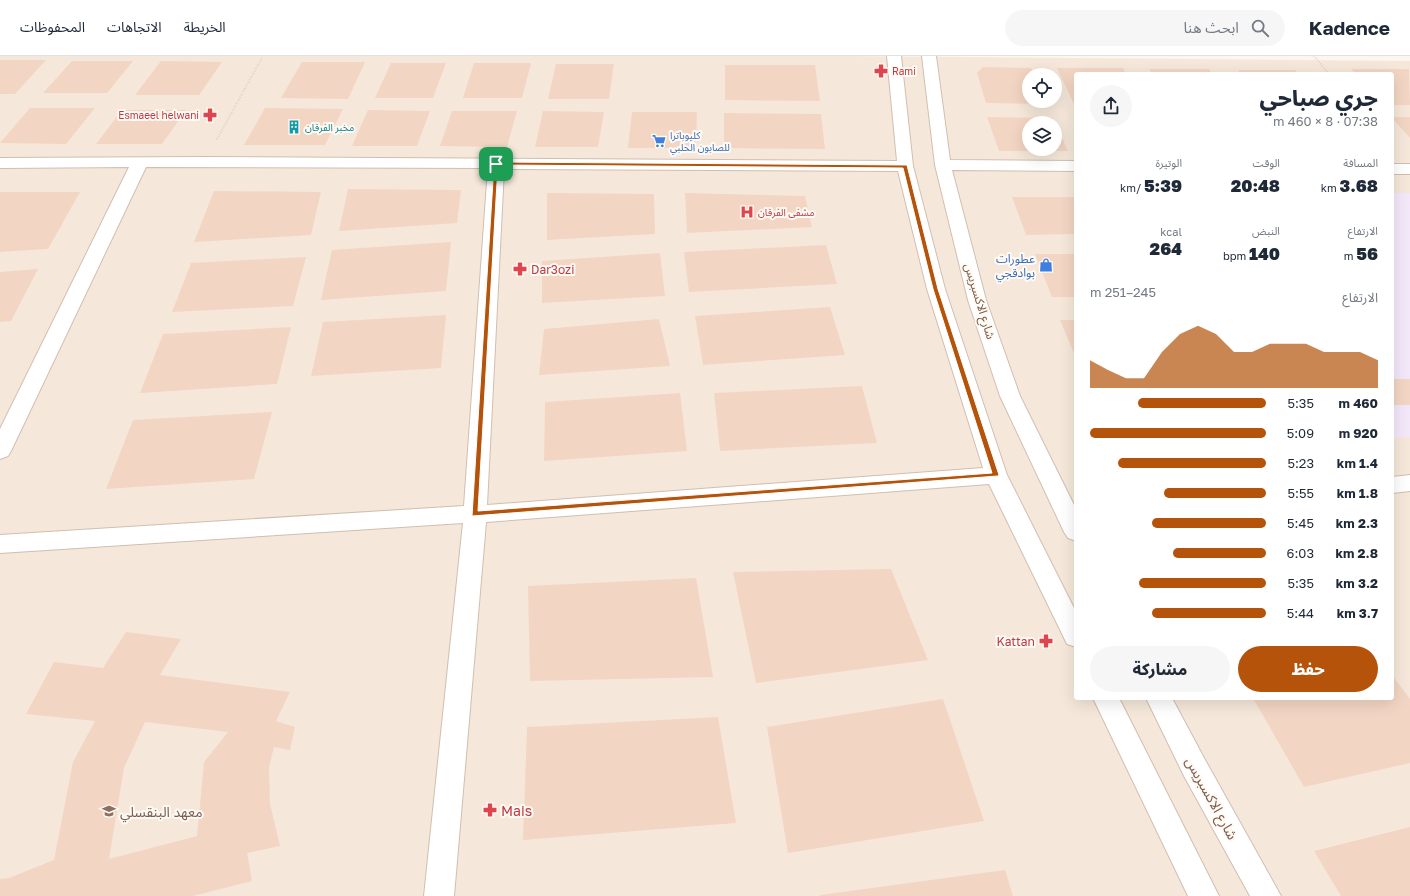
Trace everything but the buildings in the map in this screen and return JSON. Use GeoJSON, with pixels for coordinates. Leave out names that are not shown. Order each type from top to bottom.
{"type":"FeatureCollection","features":[{"type":"Feature","properties":{"kind":"street"},"geometry":{"type":"LineString","coordinates":[[894,56],[905,166],[936,289],[996,475],[1074,633]]}},
{"type":"Feature","properties":{"kind":"street","name":"شارع الاكسبريس"},"geometry":{"type":"LineString","coordinates":[[930,56],[943,165],[977,300],[1010,396],[1071,511],[1074,524]]}},
{"type":"Feature","properties":{"kind":"street"},"geometry":{"type":"LineString","coordinates":[[0,451],[140,162]]}},
{"type":"Feature","properties":{"kind":"street"},"geometry":{"type":"LineString","coordinates":[[0,163],[204,162],[905,166]]}},
{"type":"Feature","properties":{"kind":"street"},"geometry":{"type":"LineString","coordinates":[[439,896],[475,514],[496,164]]}},
{"type":"Feature","properties":{"kind":"street"},"geometry":{"type":"LineString","coordinates":[[943,165],[1074,166]]}},
{"type":"Feature","properties":{"kind":"street"},"geometry":{"type":"LineString","coordinates":[[1394,169],[1410,169]]}},
{"type":"Feature","properties":{"kind":"street"},"geometry":{"type":"LineString","coordinates":[[0,544],[475,514],[996,475]]}},
{"type":"Feature","properties":{"kind":"street"},"geometry":{"type":"LineString","coordinates":[[1394,484],[1410,483]]}},
{"type":"Feature","properties":{"kind":"street"},"geometry":{"type":"LineString","coordinates":[[1107,700],[1204,896]]}},
{"type":"Feature","properties":{"kind":"street","name":"شارع الاكسبريس"},"geometry":{"type":"LineString","coordinates":[[1160,700],[1194,768],[1266,896]]}},
{"type":"Feature","properties":{"kind":"path"},"geometry":{"type":"LineString","coordinates":[[204,162],[263,56]]}},
{"type":"Feature","properties":{"kind":"path"},"geometry":{"type":"LineString","coordinates":[[1314,56],[1327,72]]}},
{"type":"Feature","properties":{"kind":"shaded area"},"geometry":{"type":"Polygon","coordinates":[[[0,56],[851,56],[1410,61],[1410,896],[0,896],[0,56]]]}},
{"type":"Feature","properties":{"kind":"shaded area"},"geometry":{"type":"Polygon","coordinates":[[[1394,193],[1410,193],[1410,437],[1394,438],[1394,193]]]}},
{"type":"Feature","properties":{"kind":"place","name":"Rami"},"geometry":{"type":"Point","coordinates":[881,71]}},
{"type":"Feature","properties":{"kind":"place","name":"Esmaeel helwani"},"geometry":{"type":"Point","coordinates":[210,115]}},
{"type":"Feature","properties":{"kind":"place","name":"مخبر الفرقان"},"geometry":{"type":"Point","coordinates":[294,127]}},
{"type":"Feature","properties":{"kind":"place","name":"كليوباترا للصابون الحلبي"},"geometry":{"type":"Point","coordinates":[659,141]}},
{"type":"Feature","properties":{"kind":"place","name":"مشفى الفرقان"},"geometry":{"type":"Point","coordinates":[747,212]}},
{"type":"Feature","properties":{"kind":"place","name":"عطورات بوادقجي"},"geometry":{"type":"Point","coordinates":[1046,265]}},
{"type":"Feature","properties":{"kind":"place","name":"Dar3ozi"},"geometry":{"type":"Point","coordinates":[520,269]}},
{"type":"Feature","properties":{"kind":"place","name":"Kattan"},"geometry":{"type":"Point","coordinates":[1046,641]}},
{"type":"Feature","properties":{"kind":"place","name":"Mais"},"geometry":{"type":"Point","coordinates":[490,810]}},
{"type":"Feature","properties":{"kind":"place","name":"معهد البنقسلي"},"geometry":{"type":"Point","coordinates":[109,811]}},
{"type":"Feature","properties":{"kind":"route"},"geometry":{"type":"LineString","coordinates":[[496,164],[905,166],[936,289],[996,475],[475,514],[496,164]]}}]}
